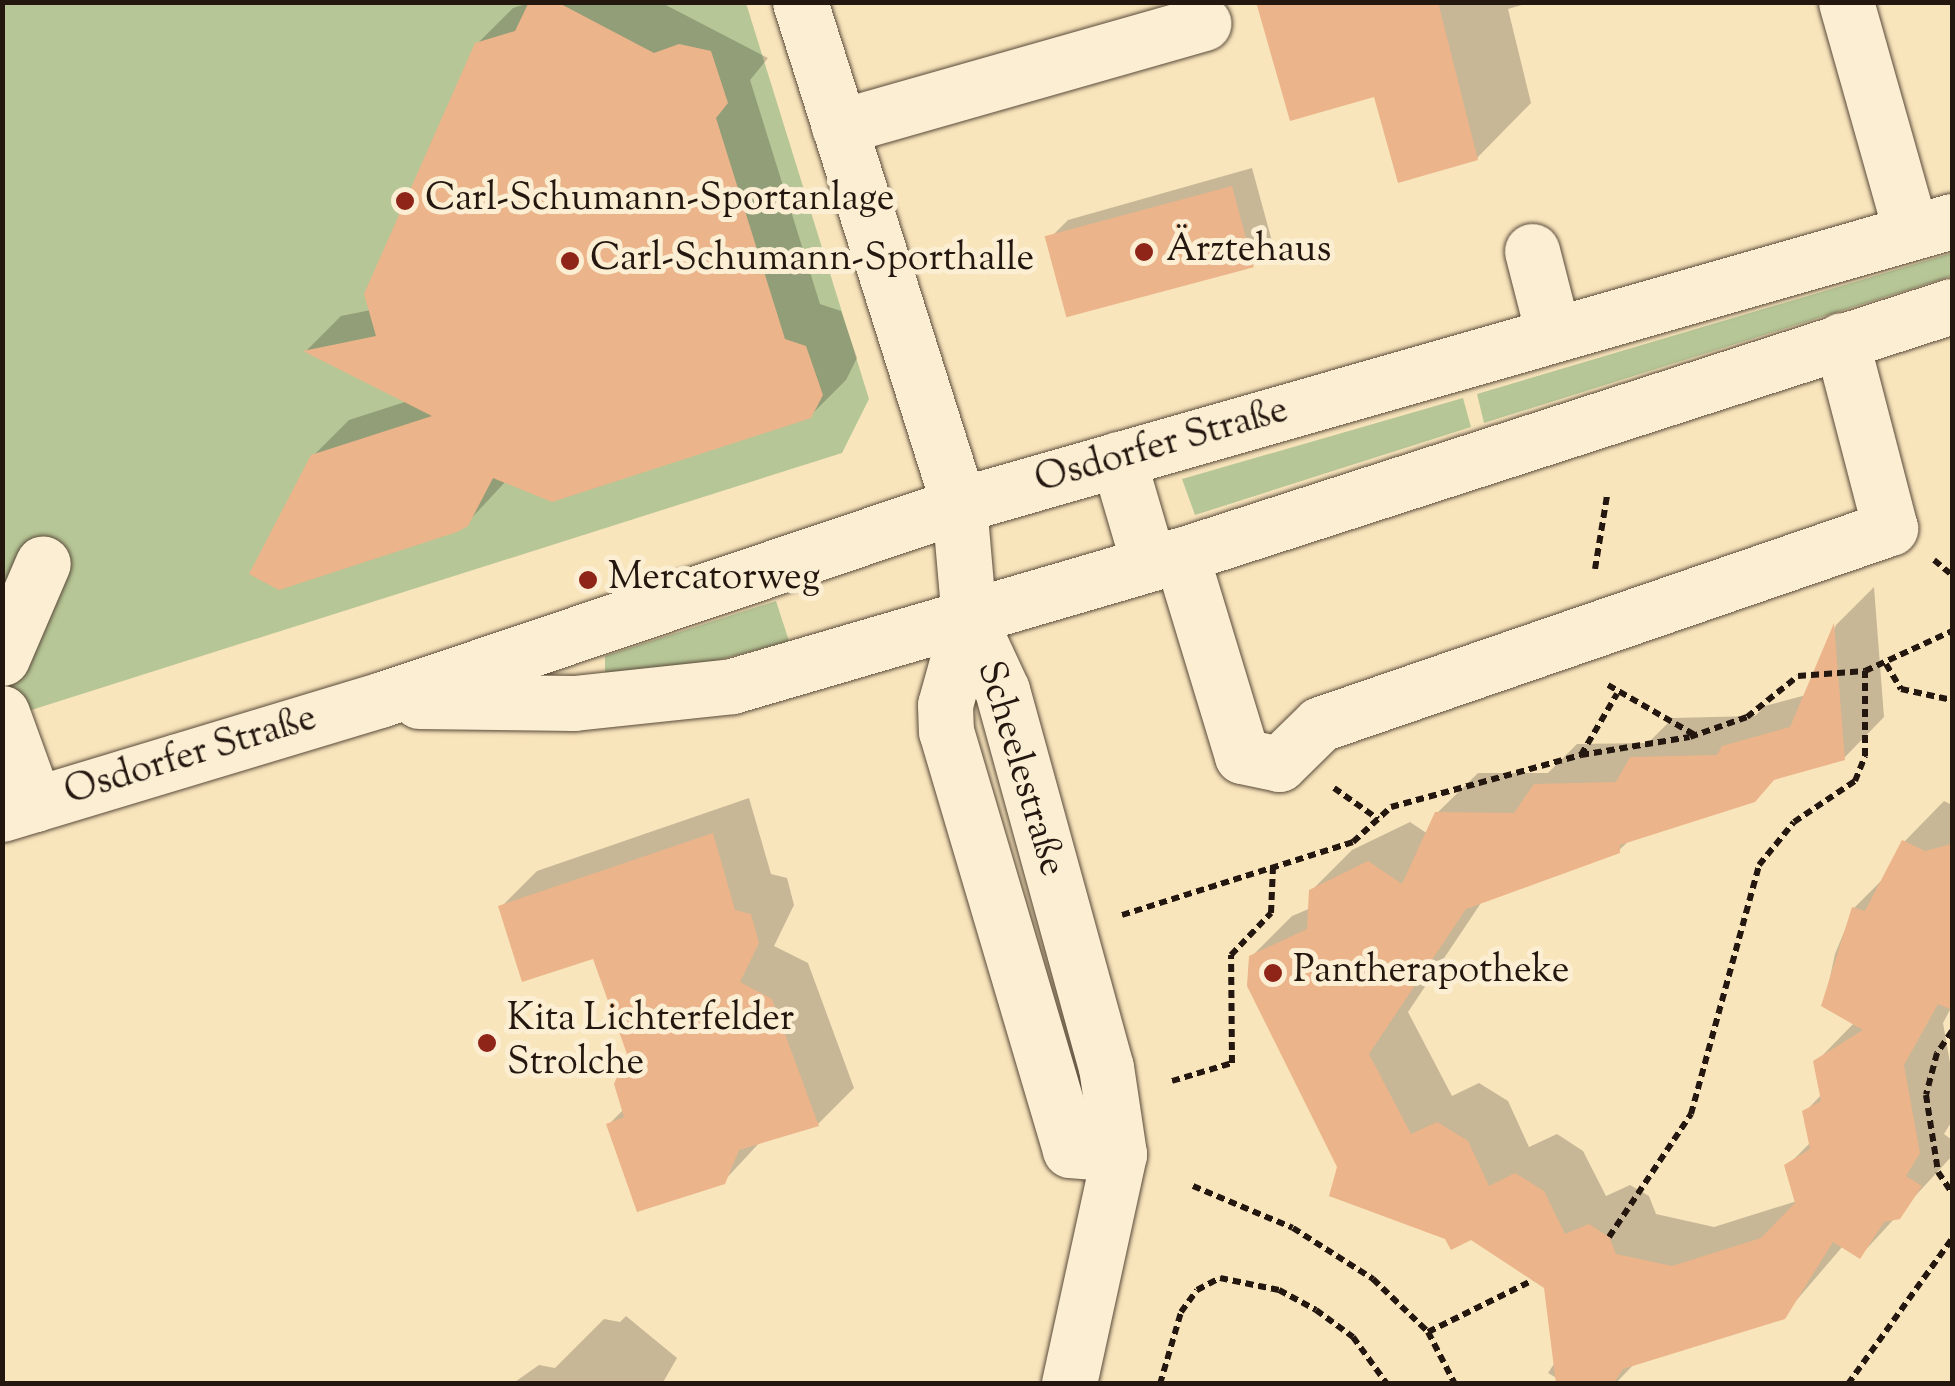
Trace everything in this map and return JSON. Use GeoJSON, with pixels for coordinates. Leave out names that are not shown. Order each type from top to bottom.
{"type":"FeatureCollection","features":[{"type":"Feature","properties":{"kind":"street"},"geometry":{"type":"LineString","coordinates":[[800,2],[960,506],[969,620]]}},
{"type":"Feature","properties":{"kind":"street"},"geometry":{"type":"LineString","coordinates":[[1846,2],[1932,226]]}},
{"type":"Feature","properties":{"kind":"street"},"geometry":{"type":"LineString","coordinates":[[839,127],[1203,23]]}},
{"type":"Feature","properties":{"kind":"street","name":"Osdorfer Straße"},"geometry":{"type":"LineString","coordinates":[[19,809],[380,700],[960,506],[1932,226]]}},
{"type":"Feature","properties":{"kind":"street"},"geometry":{"type":"LineString","coordinates":[[1532,251],[1553,333]]}},
{"type":"Feature","properties":{"kind":"street","name":"Osdorfer Straße"},"geometry":{"type":"LineString","coordinates":[[380,700],[574,703],[732,686],[969,620],[1952,306]]}},
{"type":"Feature","properties":{"kind":"street"},"geometry":{"type":"LineString","coordinates":[[1118,459],[1164,559],[1242,756],[1279,764],[1320,724],[1890,528],[1841,340]]}},
{"type":"Feature","properties":{"kind":"street"},"geometry":{"type":"LineString","coordinates":[[2,658],[43,563]]}},
{"type":"Feature","properties":{"kind":"street","name":"Scheelestraße"},"geometry":{"type":"LineString","coordinates":[[969,620],[945,705],[946,732],[1070,1150],[1119,1154],[1069,1384]]}},
{"type":"Feature","properties":{"kind":"street"},"geometry":{"type":"LineString","coordinates":[[2,713],[19,809]]}},
{"type":"Feature","properties":{"kind":"path"},"geometry":{"type":"LineString","coordinates":[[1116,917],[1353,842],[1391,807],[1581,755],[1690,737],[1748,718],[1798,676],[1865,671],[1952,632]]}},
{"type":"Feature","properties":{"kind":"path"},"geometry":{"type":"LineString","coordinates":[[1886,664],[1901,689],[1952,700]]}},
{"type":"Feature","properties":{"kind":"path"},"geometry":{"type":"LineString","coordinates":[[1609,1236],[1690,1114],[1759,864],[1794,822],[1855,781],[1865,756],[1865,671]]}},
{"type":"Feature","properties":{"kind":"path"},"geometry":{"type":"LineString","coordinates":[[1581,755],[1617,694]]}},
{"type":"Feature","properties":{"kind":"path"},"geometry":{"type":"LineString","coordinates":[[1172,1082],[1232,1063],[1231,955],[1271,913],[1273,866]]}},
{"type":"Feature","properties":{"kind":"path"},"geometry":{"type":"LineString","coordinates":[[1952,1031],[1937,1052],[1926,1095],[1938,1172],[1952,1192]]}},
{"type":"Feature","properties":{"kind":"path"},"geometry":{"type":"LineString","coordinates":[[1193,1186],[1293,1228],[1373,1279],[1428,1332],[1455,1384]]}},
{"type":"Feature","properties":{"kind":"path"},"geometry":{"type":"LineString","coordinates":[[1848,1384],[1952,1239]]}},
{"type":"Feature","properties":{"kind":"path"},"geometry":{"type":"LineString","coordinates":[[1160,1384],[1181,1312],[1197,1290],[1220,1278],[1279,1290],[1316,1310],[1353,1337],[1388,1384]]}},
{"type":"Feature","properties":{"kind":"path"},"geometry":{"type":"LineString","coordinates":[[1428,1332],[1533,1280]]}},
{"type":"Feature","properties":{"kind":"green space","name":"Carl-Schumann-Sportanlage"},"geometry":{"type":"Polygon","coordinates":[[[3,3],[746,3],[869,399],[842,453],[3,719],[3,3]]]}},
{"type":"Feature","properties":{"kind":"green space"},"geometry":{"type":"Polygon","coordinates":[[[1952,253],[1952,276],[1484,423],[1477,394],[1952,253]]]}},
{"type":"Feature","properties":{"kind":"green space"},"geometry":{"type":"Polygon","coordinates":[[[1463,398],[1471,427],[1195,515],[1182,479],[1463,398]]]}},
{"type":"Feature","properties":{"kind":"green space"},"geometry":{"type":"Polygon","coordinates":[[[776,601],[789,641],[715,661],[605,675],[605,656],[776,601]]]}},
{"type":"Feature","properties":{"kind":"building","name":"Carl-Schumann-Sporthalle"},"geometry":{"type":"Polygon","coordinates":[[[529,2],[557,2],[654,53],[679,44],[711,51],[728,103],[716,118],[785,339],[806,346],[823,395],[811,418],[552,502],[493,478],[468,526],[457,532],[279,590],[249,574],[311,455],[432,416],[303,351],[376,336],[364,294],[475,43],[515,31],[529,2]]]}},
{"type":"Feature","properties":{"kind":"building"},"geometry":{"type":"Polygon","coordinates":[[[1256,2],[1438,2],[1478,160],[1398,183],[1374,97],[1290,121],[1256,2]]]}},
{"type":"Feature","properties":{"kind":"building","name":"Ärztehaus"},"geometry":{"type":"Polygon","coordinates":[[[1232,186],[1254,267],[1066,317],[1045,236],[1232,186]]]}},
{"type":"Feature","properties":{"kind":"building"},"geometry":{"type":"Polygon","coordinates":[[[1834,623],[1845,760],[1774,780],[1755,802],[1620,845],[1620,853],[1466,909],[1369,1054],[1411,1134],[1437,1122],[1468,1141],[1489,1186],[1515,1173],[1544,1191],[1565,1234],[1589,1224],[1609,1237],[1616,1254],[1672,1266],[1761,1238],[1795,1203],[1784,1165],[1810,1149],[1802,1111],[1821,1101],[1813,1061],[1863,1030],[1821,1006],[1852,907],[1865,911],[1902,840],[1925,851],[1952,844],[1952,1010],[1938,1004],[1904,1065],[1920,1153],[1906,1176],[1922,1186],[1900,1219],[1884,1222],[1860,1259],[1833,1242],[1785,1319],[1623,1369],[1613,1384],[1556,1384],[1544,1288],[1471,1240],[1451,1250],[1445,1239],[1329,1196],[1337,1167],[1247,986],[1249,956],[1307,929],[1309,890],[1368,861],[1402,884],[1435,812],[1514,813],[1534,784],[1616,782],[1630,757],[1717,755],[1722,746],[1790,727],[1834,623]]]}},
{"type":"Feature","properties":{"kind":"building"},"geometry":{"type":"Polygon","coordinates":[[[713,833],[735,910],[751,914],[759,943],[740,982],[772,999],[819,1126],[739,1150],[725,1184],[637,1212],[606,1124],[624,1117],[614,1084],[627,1054],[593,959],[522,982],[498,906],[713,833]]]}},
{"type":"Feature","properties":{"kind":"place","name":"Carl-Schumann-Sportanlage"},"geometry":{"type":"Point","coordinates":[405,201]}},
{"type":"Feature","properties":{"kind":"place","name":"Ärztehaus"},"geometry":{"type":"Point","coordinates":[1144,252]}},
{"type":"Feature","properties":{"kind":"place","name":"Carl-Schumann-Sporthalle"},"geometry":{"type":"Point","coordinates":[570,261]}},
{"type":"Feature","properties":{"kind":"place","name":"Mercatorweg"},"geometry":{"type":"Point","coordinates":[588,580]}},
{"type":"Feature","properties":{"kind":"place","name":"Pantherapotheke"},"geometry":{"type":"Point","coordinates":[1273,973]}},
{"type":"Feature","properties":{"kind":"place","name":"Kita Lichterfelder Strolche"},"geometry":{"type":"Point","coordinates":[487,1043]}}]}
